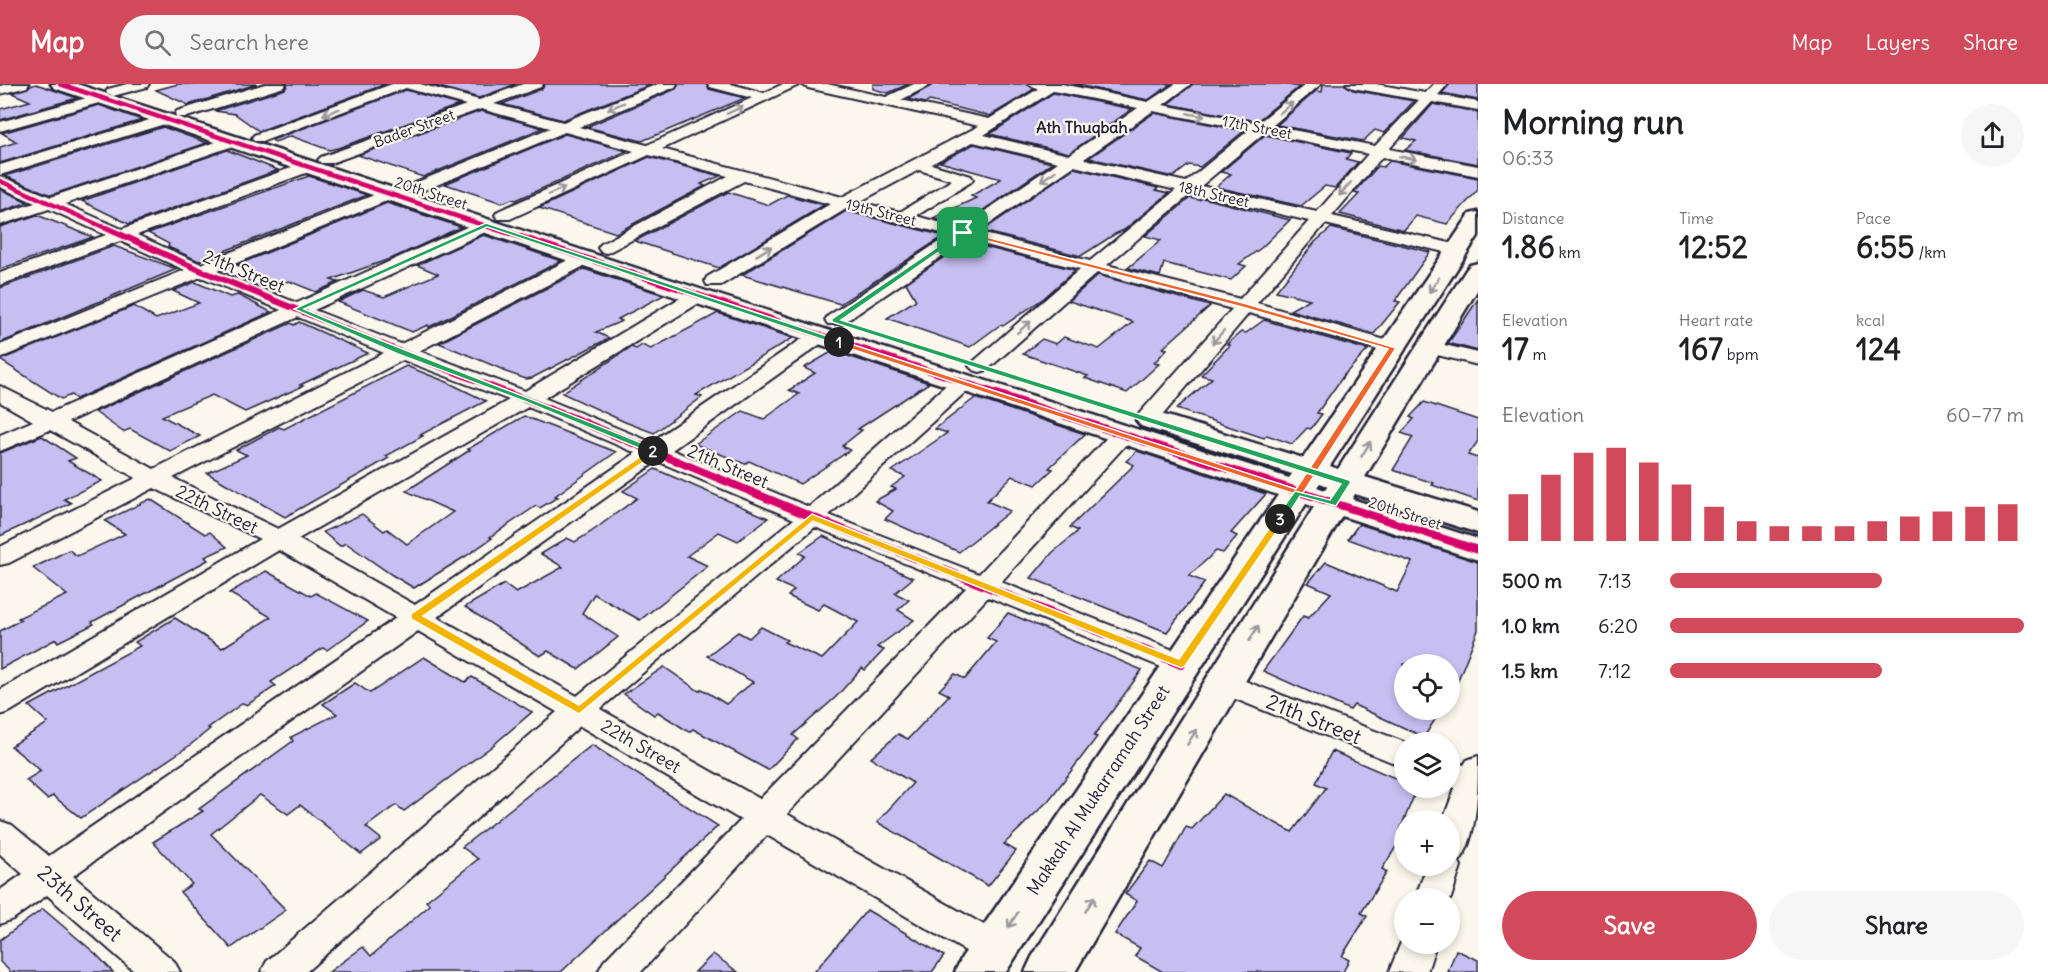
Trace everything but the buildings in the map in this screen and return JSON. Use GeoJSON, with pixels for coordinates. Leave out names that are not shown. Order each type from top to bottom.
{"type":"FeatureCollection","features":[{"type":"Feature","properties":{"kind":"street"},"geometry":{"type":"LineString","coordinates":[[0,90],[22,84]]}},
{"type":"Feature","properties":{"kind":"street","name":"20th Street"},"geometry":{"type":"LineString","coordinates":[[60,84],[101,92],[174,117],[231,142],[317,163],[971,374],[1147,419],[1305,482]]}},
{"type":"Feature","properties":{"kind":"street"},"geometry":{"type":"LineString","coordinates":[[0,127],[101,92],[142,84]]}},
{"type":"Feature","properties":{"kind":"street"},"geometry":{"type":"LineString","coordinates":[[0,170],[279,84]]}},
{"type":"Feature","properties":{"kind":"street"},"geometry":{"type":"LineString","coordinates":[[259,138],[405,84]]}},
{"type":"Feature","properties":{"kind":"street","name":"19th Street"},"geometry":{"type":"LineString","coordinates":[[405,84],[844,203],[1245,306],[1392,348]]}},
{"type":"Feature","properties":{"kind":"street","name":"Bader Street"},"geometry":{"type":"LineString","coordinates":[[0,279],[536,84]]}},
{"type":"Feature","properties":{"kind":"street"},"geometry":{"type":"LineString","coordinates":[[0,352],[670,84]]}},
{"type":"Feature","properties":{"kind":"street"},"geometry":{"type":"LineString","coordinates":[[715,84],[764,97]]}},
{"type":"Feature","properties":{"kind":"street"},"geometry":{"type":"LineString","coordinates":[[0,444],[794,84]]}},
{"type":"Feature","properties":{"kind":"street"},"geometry":{"type":"LineString","coordinates":[[808,84],[991,124]]}},
{"type":"Feature","properties":{"kind":"street"},"geometry":{"type":"LineString","coordinates":[[888,101],[925,84]]}},
{"type":"Feature","properties":{"kind":"street"},"geometry":{"type":"LineString","coordinates":[[0,909],[963,233],[1184,84]]}},
{"type":"Feature","properties":{"kind":"street"},"geometry":{"type":"LineString","coordinates":[[280,972],[579,710],[812,517],[1093,267],[1314,84]]}},
{"type":"Feature","properties":{"kind":"street"},"geometry":{"type":"LineString","coordinates":[[1353,84],[1436,90],[1478,106]]}},
{"type":"Feature","properties":{"kind":"street"},"geometry":{"type":"LineString","coordinates":[[0,704],[279,539],[527,399],[844,203],[971,137],[1047,85]]}},
{"type":"Feature","properties":{"kind":"street","name":"17th Street"},"geometry":{"type":"LineString","coordinates":[[1047,85],[1478,171]]}},
{"type":"Feature","properties":{"kind":"street"},"geometry":{"type":"LineString","coordinates":[[1147,419],[1378,152],[1436,90]]}},
{"type":"Feature","properties":{"kind":"street","name":"20th Street"},"geometry":{"type":"LineString","coordinates":[[174,117],[259,138],[317,163]]}},
{"type":"Feature","properties":{"kind":"street","name":"18th Street"},"geometry":{"type":"LineString","coordinates":[[971,137],[1187,189],[1321,218],[1468,260]]}},
{"type":"Feature","properties":{"kind":"street"},"geometry":{"type":"LineString","coordinates":[[0,220],[231,142]]}},
{"type":"Feature","properties":{"kind":"street"},"geometry":{"type":"LineString","coordinates":[[902,218],[965,179],[918,165]]}},
{"type":"Feature","properties":{"kind":"street"},"geometry":{"type":"LineString","coordinates":[[0,557],[596,253],[743,175]]}},
{"type":"Feature","properties":{"kind":"street","name":"21th Street"},"geometry":{"type":"LineString","coordinates":[[0,181],[120,236],[400,352],[527,399],[812,517],[1181,664]]}},
{"type":"Feature","properties":{"kind":"street","name":"Makkah Al Mukarramah Street"},"geometry":{"type":"LineString","coordinates":[[1062,968],[1224,684],[1428,347],[1468,260],[1478,219]]}},
{"type":"Feature","properties":{"kind":"street","name":"Makkah Al Mukarramah Street"},"geometry":{"type":"LineString","coordinates":[[986,961],[1392,348],[1468,260]]}},
{"type":"Feature","properties":{"kind":"street"},"geometry":{"type":"LineString","coordinates":[[1428,347],[1478,359]]}},
{"type":"Feature","properties":{"kind":"street","name":"20th Street"},"geometry":{"type":"LineString","coordinates":[[971,374],[1122,435],[1305,482],[1339,493],[1478,550]]}},
{"type":"Feature","properties":{"kind":"street","name":"22th Street"},"geometry":{"type":"LineString","coordinates":[[0,393],[153,478],[279,539],[579,710],[763,816],[986,961]]}},
{"type":"Feature","properties":{"kind":"street"},"geometry":{"type":"LineString","coordinates":[[617,972],[983,586],[1122,435]]}},
{"type":"Feature","properties":{"kind":"street","name":"20th Street"},"geometry":{"type":"LineString","coordinates":[[1339,493],[1478,523]]}},
{"type":"Feature","properties":{"kind":"street","name":"21th Street"},"geometry":{"type":"LineString","coordinates":[[1224,684],[1394,751]]}},
{"type":"Feature","properties":{"kind":"street"},"geometry":{"type":"LineString","coordinates":[[1460,813],[1470,777]]}},
{"type":"Feature","properties":{"kind":"street","name":"23th Street"},"geometry":{"type":"LineString","coordinates":[[0,834],[161,972]]}},
{"type":"Feature","properties":{"kind":"street"},"geometry":{"type":"LineString","coordinates":[[1408,972],[1414,954]]}},
{"type":"Feature","properties":{"kind":"cycle path"},"geometry":{"type":"LineString","coordinates":[[60,84],[697,296],[1478,550]]}},
{"type":"Feature","properties":{"kind":"cycle path"},"geometry":{"type":"LineString","coordinates":[[0,181],[202,271],[401,352],[527,399],[812,517],[1181,664]]}},
{"type":"Feature","properties":{"kind":"district","name":"Ath Thuqbah"},"geometry":{"type":"Point","coordinates":[1082,127]}},
{"type":"Feature","properties":{"kind":"route"},"geometry":{"type":"LineString","coordinates":[[963,233],[835,320],[1230,445],[1312,471],[1346,482],[1333,504],[1298,493],[1181,664],[812,517],[579,710],[415,616],[654,451],[527,399],[400,352],[298,309],[486,225],[1298,493],[1312,471],[1392,348],[1245,306],[963,233]]}}]}
